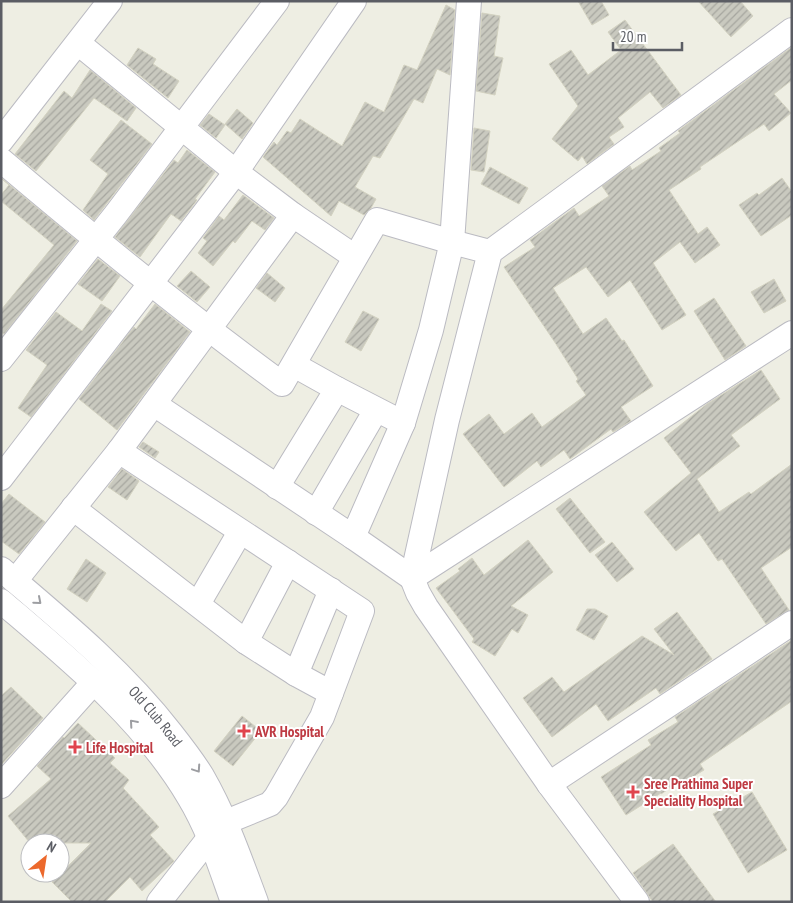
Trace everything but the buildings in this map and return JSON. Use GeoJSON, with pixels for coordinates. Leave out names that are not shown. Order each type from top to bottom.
{"type":"FeatureCollection","features":[{"type":"Feature","properties":{"kind":"street"},"geometry":{"type":"LineString","coordinates":[[1,141],[110,1]]}},
{"type":"Feature","properties":{"kind":"street"},"geometry":{"type":"LineString","coordinates":[[1,360],[277,1]]}},
{"type":"Feature","properties":{"kind":"street"},"geometry":{"type":"LineString","coordinates":[[1,478],[236,172],[354,1]]}},
{"type":"Feature","properties":{"kind":"street"},"geometry":{"type":"LineString","coordinates":[[353,538],[403,422],[431,330],[452,242],[469,1]]}},
{"type":"Feature","properties":{"kind":"street"},"geometry":{"type":"LineString","coordinates":[[412,578],[447,420],[490,252],[792,30]]}},
{"type":"Feature","properties":{"kind":"street"},"geometry":{"type":"LineString","coordinates":[[78,43],[236,172],[292,215],[355,257]]}},
{"type":"Feature","properties":{"kind":"street"},"geometry":{"type":"LineString","coordinates":[[1,160],[95,240],[151,282],[208,330],[282,384],[377,220],[490,252]]}},
{"type":"Feature","properties":{"kind":"street"},"geometry":{"type":"LineString","coordinates":[[8,575],[73,508],[119,451],[292,215]]}},
{"type":"Feature","properties":{"kind":"street"},"geometry":{"type":"LineString","coordinates":[[412,578],[792,333]]}},
{"type":"Feature","properties":{"kind":"street"},"geometry":{"type":"LineString","coordinates":[[294,364],[338,390],[403,422]]}},
{"type":"Feature","properties":{"kind":"street"},"geometry":{"type":"LineString","coordinates":[[277,487],[338,390]]}},
{"type":"Feature","properties":{"kind":"street"},"geometry":{"type":"LineString","coordinates":[[154,404],[412,578],[426,608],[549,784],[637,902]]}},
{"type":"Feature","properties":{"kind":"street"},"geometry":{"type":"LineString","coordinates":[[316,512],[376,410]]}},
{"type":"Feature","properties":{"kind":"street"},"geometry":{"type":"LineString","coordinates":[[119,451],[362,611],[322,717],[276,798],[270,804],[218,830],[159,902]]}},
{"type":"Feature","properties":{"kind":"street"},"geometry":{"type":"LineString","coordinates":[[73,508],[246,642],[296,674],[331,693]]}},
{"type":"Feature","properties":{"kind":"street"},"geometry":{"type":"LineString","coordinates":[[198,604],[240,532]]}},
{"type":"Feature","properties":{"kind":"street"},"geometry":{"type":"LineString","coordinates":[[246,642],[288,562]]}},
{"type":"Feature","properties":{"kind":"street","name":"Old Club Road"},"geometry":{"type":"LineString","coordinates":[[8,575],[85,641],[138,693],[183,748],[201,775],[218,830],[233,902]]}},
{"type":"Feature","properties":{"kind":"street"},"geometry":{"type":"LineString","coordinates":[[296,674],[331,590]]}},
{"type":"Feature","properties":{"kind":"street","name":"Old Club Road"},"geometry":{"type":"LineString","coordinates":[[1,601],[94,682],[142,734],[170,769],[189,797],[218,830],[256,902]]}},
{"type":"Feature","properties":{"kind":"street"},"geometry":{"type":"LineString","coordinates":[[549,784],[792,623]]}},
{"type":"Feature","properties":{"kind":"street"},"geometry":{"type":"LineString","coordinates":[[1,786],[94,682]]}},
{"type":"Feature","properties":{"kind":"place","name":"AVR Hospital"},"geometry":{"type":"Point","coordinates":[244,731]}},
{"type":"Feature","properties":{"kind":"place","name":"Life Hospital"},"geometry":{"type":"Point","coordinates":[75,747]}},
{"type":"Feature","properties":{"kind":"place","name":"Sree Prathima Super Speciality Hospital"},"geometry":{"type":"Point","coordinates":[633,792]}}]}
